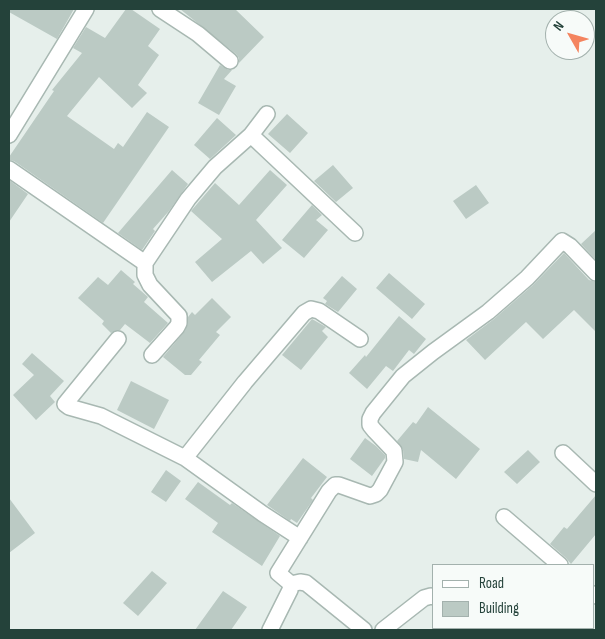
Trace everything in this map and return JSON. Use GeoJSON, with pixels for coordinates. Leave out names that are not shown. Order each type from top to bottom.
{"type":"FeatureCollection","features":[{"type":"Feature","properties":{"kind":"street"},"geometry":{"type":"LineString","coordinates":[[9,135],[86,9]]}},
{"type":"Feature","properties":{"kind":"street"},"geometry":{"type":"LineString","coordinates":[[160,9],[198,34],[230,61]]}},
{"type":"Feature","properties":{"kind":"street"},"geometry":{"type":"LineString","coordinates":[[152,355],[177,327],[180,316],[150,285],[145,275],[145,263],[188,199],[215,167],[251,135],[268,114]]}},
{"type":"Feature","properties":{"kind":"street"},"geometry":{"type":"LineString","coordinates":[[251,135],[354,233]]}},
{"type":"Feature","properties":{"kind":"street"},"geometry":{"type":"LineString","coordinates":[[9,169],[145,263]]}},
{"type":"Feature","properties":{"kind":"street"},"geometry":{"type":"LineString","coordinates":[[270,630],[290,590],[290,584],[278,573],[329,491],[335,485],[339,485],[370,496],[376,494],[395,462],[395,456],[389,445],[370,425],[370,419],[404,376],[433,352],[488,312],[527,278],[562,241],[570,246],[596,272]]}},
{"type":"Feature","properties":{"kind":"street"},"geometry":{"type":"LineString","coordinates":[[185,458],[245,382],[304,313],[311,309],[319,311],[360,339]]}},
{"type":"Feature","properties":{"kind":"street"},"geometry":{"type":"LineString","coordinates":[[118,339],[64,404],[68,407],[101,416],[185,458],[300,538]]}},
{"type":"Feature","properties":{"kind":"street"},"geometry":{"type":"LineString","coordinates":[[562,452],[596,484]]}},
{"type":"Feature","properties":{"kind":"street"},"geometry":{"type":"LineString","coordinates":[[504,517],[559,564]]}},
{"type":"Feature","properties":{"kind":"street"},"geometry":{"type":"LineString","coordinates":[[290,584],[306,583],[364,630]]}},
{"type":"Feature","properties":{"kind":"street"},"geometry":{"type":"LineString","coordinates":[[383,630],[424,598],[432,596]]}},
{"type":"Feature","properties":{"kind":"building"},"geometry":{"type":"Polygon","coordinates":[[[9,9],[74,9],[57,39],[9,12],[9,9]]]}},
{"type":"Feature","properties":{"kind":"building"},"geometry":{"type":"Polygon","coordinates":[[[126,9],[131,9],[160,29],[148,46],[159,55],[138,85],[147,93],[132,108],[99,77],[67,116],[114,149],[118,143],[123,147],[147,112],[169,127],[103,223],[14,161],[9,160],[9,157],[54,91],[52,90],[82,53],[73,48],[86,27],[105,38],[126,9]]]}},
{"type":"Feature","properties":{"kind":"building"},"geometry":{"type":"Polygon","coordinates":[[[180,9],[235,9],[264,37],[239,63],[239,58],[236,54],[180,9]]]}},
{"type":"Feature","properties":{"kind":"building"},"geometry":{"type":"Polygon","coordinates":[[[220,65],[228,70],[232,70],[224,79],[236,86],[219,115],[198,103],[220,65]]]}},
{"type":"Feature","properties":{"kind":"building"},"geometry":{"type":"Polygon","coordinates":[[[287,114],[308,133],[290,153],[268,134],[287,114]]]}},
{"type":"Feature","properties":{"kind":"building"},"geometry":{"type":"Polygon","coordinates":[[[217,118],[236,135],[210,159],[194,145],[217,118]]]}},
{"type":"Feature","properties":{"kind":"building"},"geometry":{"type":"Polygon","coordinates":[[[333,165],[353,188],[336,202],[314,181],[333,165]]]}},
{"type":"Feature","properties":{"kind":"building"},"geometry":{"type":"Polygon","coordinates":[[[172,170],[188,184],[169,211],[153,229],[155,231],[142,250],[118,233],[172,170]]]}},
{"type":"Feature","properties":{"kind":"building"},"geometry":{"type":"Polygon","coordinates":[[[270,170],[287,185],[256,220],[282,248],[263,264],[251,251],[212,282],[195,262],[222,239],[191,211],[215,183],[239,205],[270,170]]]}},
{"type":"Feature","properties":{"kind":"building"},"geometry":{"type":"Polygon","coordinates":[[[9,180],[28,194],[9,222],[9,180]]]}},
{"type":"Feature","properties":{"kind":"building"},"geometry":{"type":"Polygon","coordinates":[[[476,185],[489,203],[466,219],[453,201],[476,185]]]}},
{"type":"Feature","properties":{"kind":"building"},"geometry":{"type":"Polygon","coordinates":[[[312,205],[322,215],[316,220],[328,230],[304,258],[282,240],[312,205]]]}},
{"type":"Feature","properties":{"kind":"building"},"geometry":{"type":"Polygon","coordinates":[[[596,230],[596,260],[581,244],[596,230]]]}},
{"type":"Feature","properties":{"kind":"building"},"geometry":{"type":"Polygon","coordinates":[[[564,253],[589,280],[596,282],[596,332],[574,310],[543,339],[526,322],[485,360],[466,340],[494,319],[533,285],[564,253]]]}},
{"type":"Feature","properties":{"kind":"building"},"geometry":{"type":"Polygon","coordinates":[[[121,270],[148,297],[144,302],[168,323],[150,343],[125,324],[120,330],[111,333],[102,324],[104,321],[78,298],[98,277],[108,285],[121,270]]]}},
{"type":"Feature","properties":{"kind":"building"},"geometry":{"type":"Polygon","coordinates":[[[389,273],[425,304],[412,319],[376,288],[389,273]]]}},
{"type":"Feature","properties":{"kind":"building"},"geometry":{"type":"Polygon","coordinates":[[[342,276],[357,289],[338,312],[325,304],[327,301],[323,298],[342,276]]]}},
{"type":"Feature","properties":{"kind":"building"},"geometry":{"type":"Polygon","coordinates":[[[212,298],[231,317],[216,332],[220,335],[199,360],[202,362],[191,375],[185,375],[163,357],[185,331],[188,317],[192,312],[195,315],[212,298]]]}},
{"type":"Feature","properties":{"kind":"building"},"geometry":{"type":"Polygon","coordinates":[[[399,316],[426,339],[414,354],[409,350],[393,371],[386,366],[367,389],[349,373],[365,355],[366,357],[399,316]]]}},
{"type":"Feature","properties":{"kind":"building"},"geometry":{"type":"Polygon","coordinates":[[[312,319],[326,327],[322,331],[328,337],[301,370],[282,355],[312,319]]]}},
{"type":"Feature","properties":{"kind":"building"},"geometry":{"type":"Polygon","coordinates":[[[32,353],[64,381],[50,396],[55,402],[36,420],[13,395],[34,375],[22,364],[32,353]]]}},
{"type":"Feature","properties":{"kind":"building"},"geometry":{"type":"Polygon","coordinates":[[[131,381],[169,400],[154,429],[117,410],[131,381]]]}},
{"type":"Feature","properties":{"kind":"building"},"geometry":{"type":"Polygon","coordinates":[[[428,407],[480,449],[456,479],[421,450],[418,462],[404,459],[403,450],[397,441],[413,422],[416,424],[428,407]]]}},
{"type":"Feature","properties":{"kind":"building"},"geometry":{"type":"Polygon","coordinates":[[[365,438],[385,455],[385,458],[372,476],[350,459],[365,438]]]}},
{"type":"Feature","properties":{"kind":"building"},"geometry":{"type":"Polygon","coordinates":[[[528,450],[540,462],[517,484],[504,472],[528,450]]]}},
{"type":"Feature","properties":{"kind":"building"},"geometry":{"type":"Polygon","coordinates":[[[303,458],[327,477],[311,498],[313,500],[297,523],[291,519],[290,521],[267,505],[303,458]]]}},
{"type":"Feature","properties":{"kind":"building"},"geometry":{"type":"Polygon","coordinates":[[[166,470],[181,481],[166,502],[151,492],[166,470]]]}},
{"type":"Feature","properties":{"kind":"building"},"geometry":{"type":"Polygon","coordinates":[[[198,482],[230,505],[232,503],[280,536],[262,566],[212,532],[218,523],[185,499],[198,482]]]}},
{"type":"Feature","properties":{"kind":"building"},"geometry":{"type":"Polygon","coordinates":[[[596,495],[596,534],[571,564],[550,544],[564,527],[567,529],[596,495]]]}},
{"type":"Feature","properties":{"kind":"building"},"geometry":{"type":"Polygon","coordinates":[[[9,498],[35,533],[9,553],[9,498]]]}},
{"type":"Feature","properties":{"kind":"building"},"geometry":{"type":"Polygon","coordinates":[[[152,571],[167,583],[138,616],[123,603],[152,571]]]}},
{"type":"Feature","properties":{"kind":"building"},"geometry":{"type":"Polygon","coordinates":[[[223,591],[247,607],[231,630],[195,630],[223,591]]]}}]}
